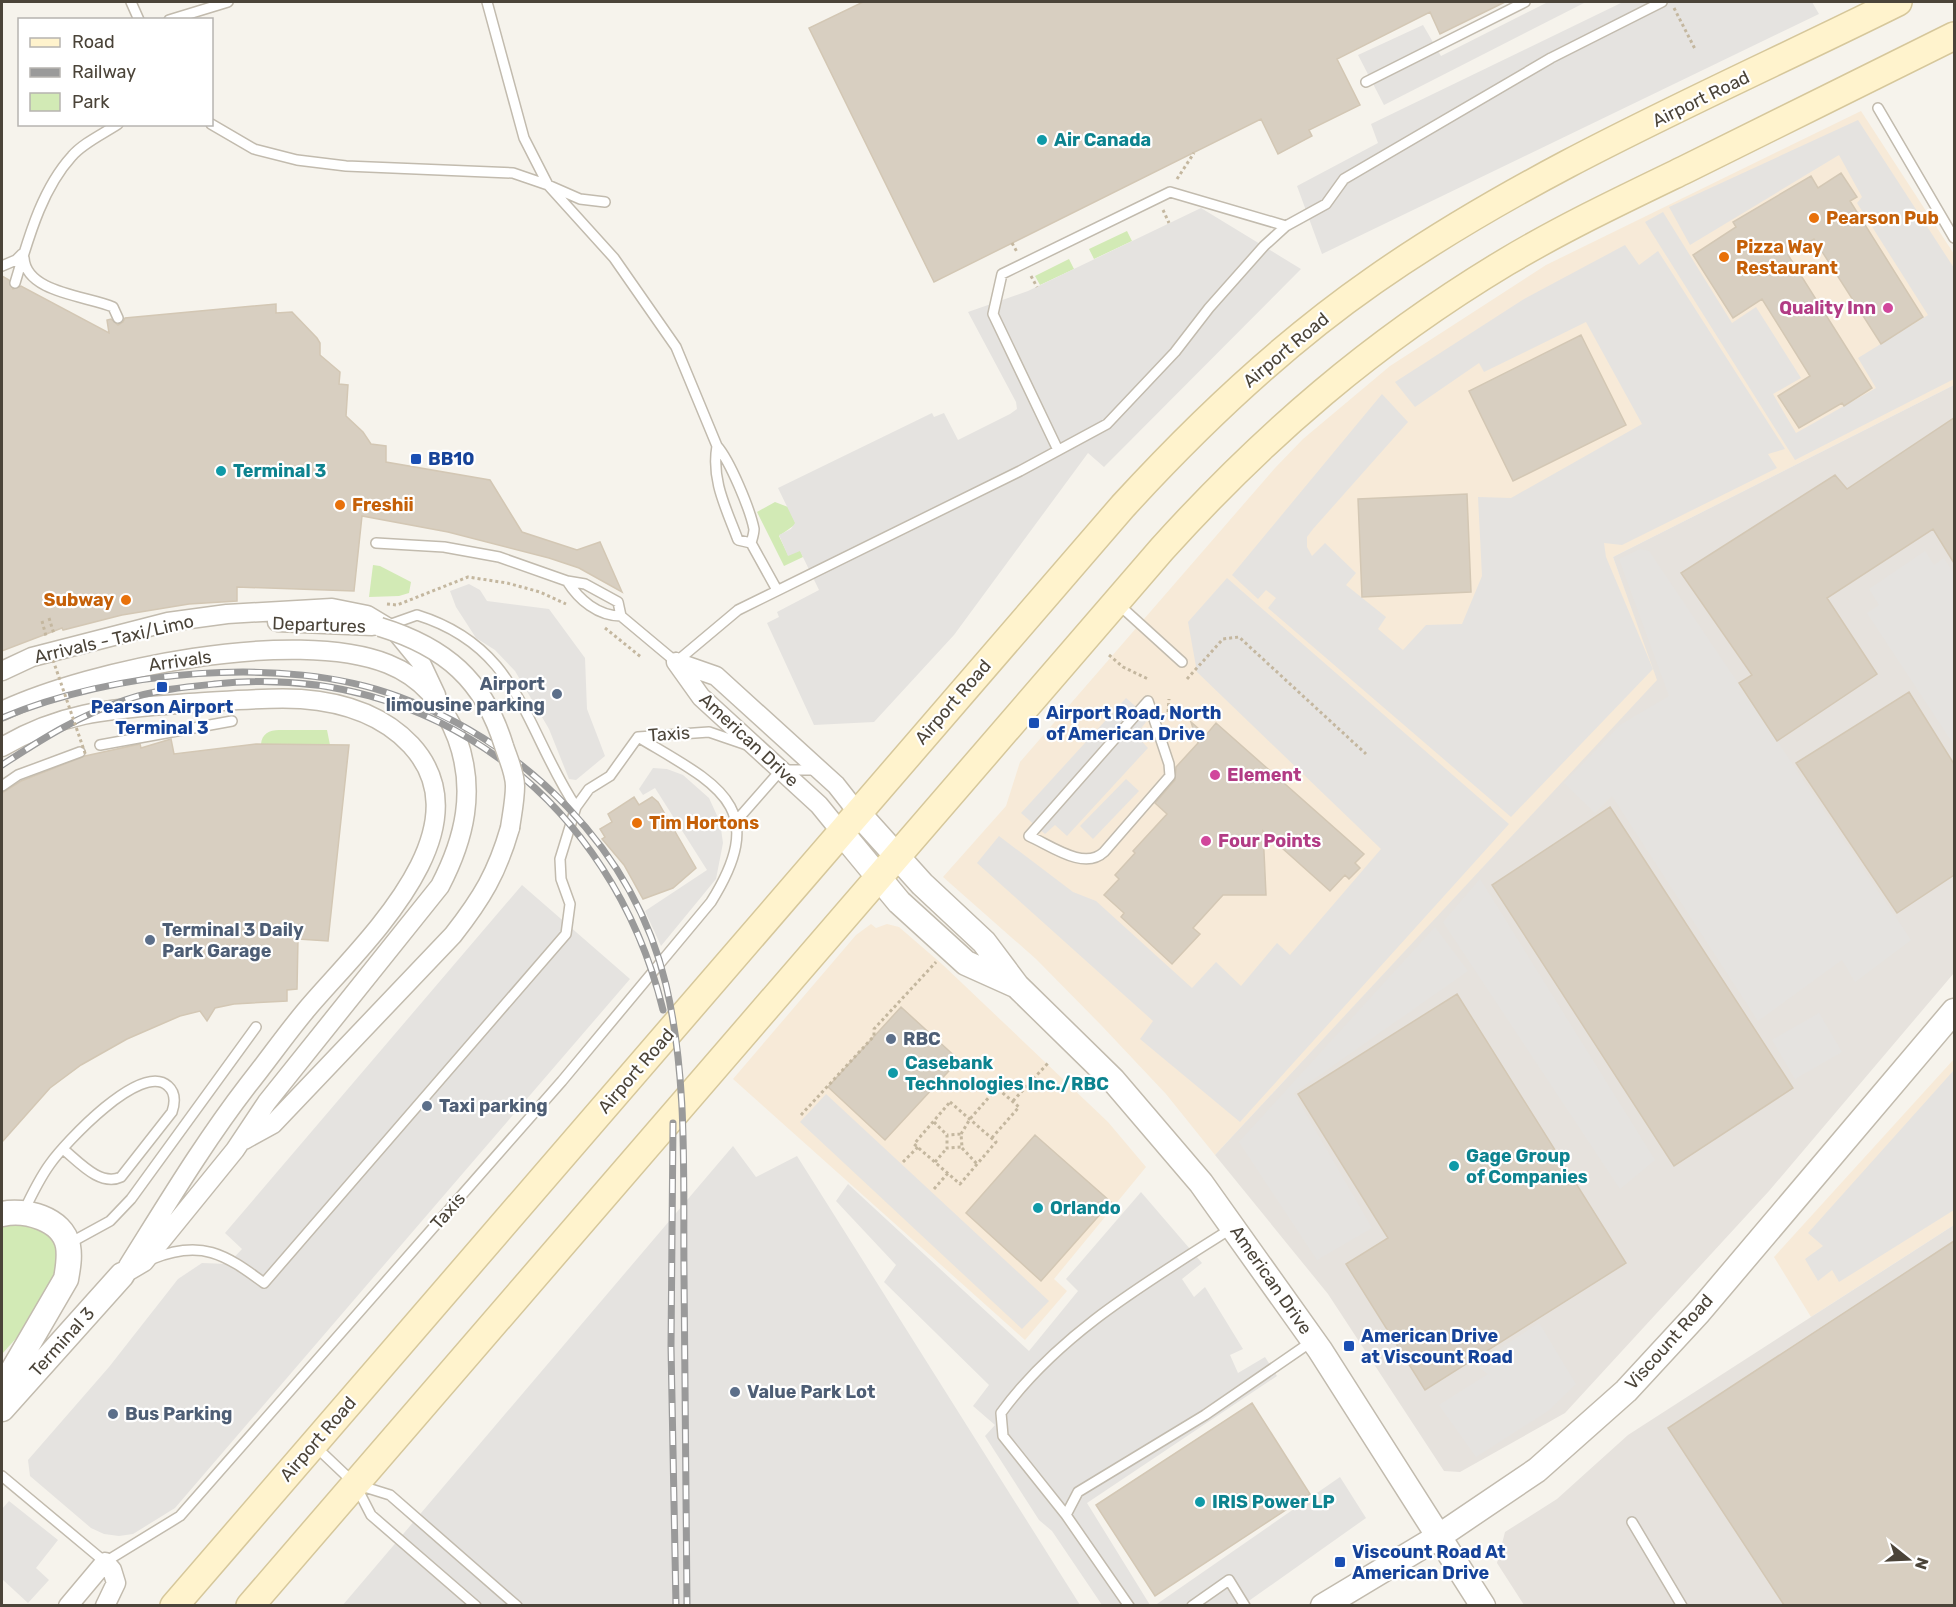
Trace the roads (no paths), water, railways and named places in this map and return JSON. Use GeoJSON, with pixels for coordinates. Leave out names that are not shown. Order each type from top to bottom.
{"type":"FeatureCollection","features":[{"type":"Feature","properties":{"kind":"main road","name":"Airport Road"},"geometry":{"type":"LineString","coordinates":[[174,1605],[849,822],[1159,467],[1246,382],[1324,318],[1391,269],[1483,211],[1597,151],[1898,2]]}},
{"type":"Feature","properties":{"kind":"main road"},"geometry":{"type":"LineString","coordinates":[[250,1605],[1115,602],[1194,513],[1269,438],[1345,373],[1427,314],[1506,262],[1549,238],[1954,36]]}},
{"type":"Feature","properties":{"kind":"street","name":"Arrivals - Taxi/Limo"},"geometry":{"type":"LineString","coordinates":[[2,671],[32,657],[168,622],[227,614],[332,608],[367,615],[397,633],[420,661],[462,751],[468,783],[466,814],[456,855],[440,886],[267,1102],[242,1141],[144,1262]]}},
{"type":"Feature","properties":{"kind":"street","name":"Departures"},"geometry":{"type":"LineString","coordinates":[[2,678],[53,660],[138,637],[205,626],[286,622],[360,625],[397,632],[421,642],[450,661],[468,676],[483,695],[498,725],[515,784],[510,828],[500,864],[479,901],[453,934],[273,1124],[242,1141]]}},
{"type":"Feature","properties":{"kind":"street","name":"Arrivals"},"geometry":{"type":"LineString","coordinates":[[2,711],[66,686],[179,659],[268,652],[324,651],[365,657],[390,664],[408,674],[438,699]]}},
{"type":"Feature","properties":{"kind":"street","name":"American Drive"},"geometry":{"type":"LineString","coordinates":[[676,662],[701,697],[819,805],[849,822],[897,857],[984,942],[1017,986],[1142,1113],[1234,1227],[1313,1340],[1483,1605]]}},
{"type":"Feature","properties":{"kind":"street","name":"American Drive"},"geometry":{"type":"LineString","coordinates":[[676,662],[716,676],[836,785],[849,822],[879,878],[899,902],[966,963],[1017,986]]}},
{"type":"Feature","properties":{"kind":"street"},"geometry":{"type":"LineString","coordinates":[[2,747],[47,724],[78,714],[124,708],[265,698],[304,699],[344,705],[398,732],[419,754],[434,788],[434,825],[429,844],[411,883],[368,941],[306,1010],[212,1131],[122,1275]]}},
{"type":"Feature","properties":{"kind":"street","name":"Viscount Road"},"geometry":{"type":"LineString","coordinates":[[1323,1605],[1438,1537],[1537,1470],[1626,1390],[1699,1312],[1954,1011]]}},
{"type":"Feature","properties":{"kind":"street"},"geometry":{"type":"LineString","coordinates":[[2,1389],[66,1279],[68,1244],[48,1221],[12,1214]]}},
{"type":"Feature","properties":{"kind":"street"},"geometry":{"type":"LineString","coordinates":[[122,1275],[144,1262]]}},
{"type":"Feature","properties":{"kind":"street","name":"Terminal 3"},"geometry":{"type":"LineString","coordinates":[[2,1409],[122,1275]]}},
{"type":"Feature","properties":{"kind":"street"},"geometry":{"type":"LineString","coordinates":[[68,1605],[105,1562],[112,1570],[116,1583],[105,1605]]}},
{"type":"Feature","properties":{"kind":"lane"},"geometry":{"type":"LineString","coordinates":[[131,2],[138,18]]}},
{"type":"Feature","properties":{"kind":"lane"},"geometry":{"type":"LineString","coordinates":[[175,18],[228,2]]}},
{"type":"Feature","properties":{"kind":"lane"},"geometry":{"type":"LineString","coordinates":[[487,2],[524,138],[548,185],[614,258],[676,346],[717,446],[728,460],[754,531],[751,543],[777,590]]}},
{"type":"Feature","properties":{"kind":"lane"},"geometry":{"type":"LineString","coordinates":[[1366,82],[1525,2]]}},
{"type":"Feature","properties":{"kind":"lane"},"geometry":{"type":"LineString","coordinates":[[376,543],[444,547],[499,557],[567,581],[585,584],[618,602],[621,616],[676,662],[738,610],[1107,424],[1175,352],[1209,308],[1264,246],[1287,226],[1326,204],[1344,179],[1551,58],[1662,2]]}},
{"type":"Feature","properties":{"kind":"lane"},"geometry":{"type":"LineString","coordinates":[[1878,108],[1953,232]]}},
{"type":"Feature","properties":{"kind":"lane"},"geometry":{"type":"LineString","coordinates":[[213,125],[254,149],[297,160],[346,166],[513,173],[579,199],[605,202]]}},
{"type":"Feature","properties":{"kind":"lane"},"geometry":{"type":"LineString","coordinates":[[15,283],[24,252],[50,190],[73,154],[115,126]]}},
{"type":"Feature","properties":{"kind":"lane"},"geometry":{"type":"LineString","coordinates":[[1058,450],[993,314],[1002,274],[1170,192],[1287,226]]}},
{"type":"Feature","properties":{"kind":"lane"},"geometry":{"type":"LineString","coordinates":[[2,266],[16,261],[24,252]]}},
{"type":"Feature","properties":{"kind":"lane"},"geometry":{"type":"LineString","coordinates":[[24,252],[27,272],[33,278],[71,296],[104,303],[113,308],[118,318]]}},
{"type":"Feature","properties":{"kind":"lane"},"geometry":{"type":"LineString","coordinates":[[717,446],[713,466],[719,489],[738,540],[751,543]]}},
{"type":"Feature","properties":{"kind":"lane"},"geometry":{"type":"LineString","coordinates":[[567,581],[578,598],[609,616],[621,616]]}},
{"type":"Feature","properties":{"kind":"lane"},"geometry":{"type":"LineString","coordinates":[[1115,602],[1182,662]]}},
{"type":"Feature","properties":{"kind":"lane"},"geometry":{"type":"LineString","coordinates":[[385,626],[417,615],[462,634],[487,654],[517,692],[559,781],[576,807]]}},
{"type":"Feature","properties":{"kind":"lane"},"geometry":{"type":"LineString","coordinates":[[1148,701],[1169,764],[1170,776],[1104,852],[1098,858],[1085,860],[1029,836],[1148,701]]}},
{"type":"Feature","properties":{"kind":"lane"},"geometry":{"type":"LineString","coordinates":[[100,745],[232,721]]}},
{"type":"Feature","properties":{"kind":"lane","name":"Taxis"},"geometry":{"type":"LineString","coordinates":[[638,737],[709,732],[757,748]]}},
{"type":"Feature","properties":{"kind":"lane"},"geometry":{"type":"LineString","coordinates":[[144,1262],[171,1251],[212,1252],[232,1259],[264,1283],[566,934],[570,904],[561,879],[560,859],[576,807],[589,789],[610,776],[638,737]]}},
{"type":"Feature","properties":{"kind":"lane","name":"Taxis"},"geometry":{"type":"LineString","coordinates":[[105,1562],[180,1516],[562,1081],[711,902],[729,874],[736,852],[738,819],[722,795],[700,773],[638,737]]}},
{"type":"Feature","properties":{"kind":"lane"},"geometry":{"type":"LineString","coordinates":[[2,786],[18,775],[83,754]]}},
{"type":"Feature","properties":{"kind":"lane"},"geometry":{"type":"LineString","coordinates":[[738,819],[781,770],[819,770]]}},
{"type":"Feature","properties":{"kind":"lane"},"geometry":{"type":"LineString","coordinates":[[68,1244],[110,1221],[131,1199],[256,1027]]}},
{"type":"Feature","properties":{"kind":"lane"},"geometry":{"type":"LineString","coordinates":[[12,1214],[50,1164],[63,1149],[96,1114],[143,1083],[157,1080],[173,1092],[175,1105],[172,1112],[121,1177],[111,1180],[100,1177],[63,1149]]}},
{"type":"Feature","properties":{"kind":"lane"},"geometry":{"type":"LineString","coordinates":[[1129,1605],[1066,1515],[1003,1436],[1001,1413],[1022,1385],[1066,1340],[1149,1281],[1234,1227]]}},
{"type":"Feature","properties":{"kind":"lane"},"geometry":{"type":"LineString","coordinates":[[1066,1515],[1078,1492],[1205,1415],[1313,1340]]}},
{"type":"Feature","properties":{"kind":"lane"},"geometry":{"type":"LineString","coordinates":[[313,1445],[355,1484],[371,1515],[476,1605]]}},
{"type":"Feature","properties":{"kind":"lane"},"geometry":{"type":"LineString","coordinates":[[2,1476],[105,1562]]}},
{"type":"Feature","properties":{"kind":"lane"},"geometry":{"type":"LineString","coordinates":[[355,1484],[390,1495],[517,1605]]}},
{"type":"Feature","properties":{"kind":"lane"},"geometry":{"type":"LineString","coordinates":[[1632,1522],[1682,1605]]}},
{"type":"Feature","properties":{"kind":"lane"},"geometry":{"type":"LineString","coordinates":[[1192,1605],[1229,1580],[1245,1605]]}},
{"type":"Feature","properties":{"kind":"railway"},"geometry":{"type":"LineString","coordinates":[[2,718],[46,702],[94,689],[145,679],[251,672],[303,675],[352,683],[397,696],[444,716],[489,742],[530,772],[568,807],[601,846],[628,889],[651,935],[666,985],[678,1056],[684,1165],[687,1606]]}},
{"type":"Feature","properties":{"kind":"railway"},"geometry":{"type":"LineString","coordinates":[[2,765],[77,720],[108,706],[158,691],[215,684],[294,683],[369,696],[439,722],[501,760],[556,809],[602,868],[638,935],[663,1010]]}},
{"type":"Feature","properties":{"kind":"railway"},"geometry":{"type":"LineString","coordinates":[[673,1123],[671,1347],[676,1606]]}},
{"type":"Feature","properties":{"kind":"place","name":"Air Canada"},"geometry":{"type":"Point","coordinates":[1042,140]}},
{"type":"Feature","properties":{"kind":"place","name":"Pearson Pub"},"geometry":{"type":"Point","coordinates":[1814,218]}},
{"type":"Feature","properties":{"kind":"place","name":"Pizza Way Restaurant"},"geometry":{"type":"Point","coordinates":[1724,257]}},
{"type":"Feature","properties":{"kind":"place","name":"Quality Inn"},"geometry":{"type":"Point","coordinates":[1888,308]}},
{"type":"Feature","properties":{"kind":"place","name":"BB10"},"geometry":{"type":"Point","coordinates":[416,459]}},
{"type":"Feature","properties":{"kind":"place","name":"Terminal 3"},"geometry":{"type":"Point","coordinates":[221,471]}},
{"type":"Feature","properties":{"kind":"place","name":"Freshii"},"geometry":{"type":"Point","coordinates":[340,505]}},
{"type":"Feature","properties":{"kind":"place","name":"Subway"},"geometry":{"type":"Point","coordinates":[126,600]}},
{"type":"Feature","properties":{"kind":"place","name":"Pearson Airport Terminal 3"},"geometry":{"type":"Point","coordinates":[162,687]}},
{"type":"Feature","properties":{"kind":"place","name":"Airport limousine parking"},"geometry":{"type":"Point","coordinates":[557,694]}},
{"type":"Feature","properties":{"kind":"place","name":"Airport Road, North of American Drive"},"geometry":{"type":"Point","coordinates":[1034,723]}},
{"type":"Feature","properties":{"kind":"place","name":"Element"},"geometry":{"type":"Point","coordinates":[1215,775]}},
{"type":"Feature","properties":{"kind":"place","name":"Tim Hortons"},"geometry":{"type":"Point","coordinates":[637,823]}},
{"type":"Feature","properties":{"kind":"place","name":"Four Points"},"geometry":{"type":"Point","coordinates":[1206,841]}},
{"type":"Feature","properties":{"kind":"place","name":"Terminal 3 Daily Park Garage"},"geometry":{"type":"Point","coordinates":[150,940]}},
{"type":"Feature","properties":{"kind":"place","name":"RBC"},"geometry":{"type":"Point","coordinates":[891,1039]}},
{"type":"Feature","properties":{"kind":"place","name":"Casebank Technologies Inc./RBC"},"geometry":{"type":"Point","coordinates":[893,1073]}},
{"type":"Feature","properties":{"kind":"place","name":"Taxi parking"},"geometry":{"type":"Point","coordinates":[427,1106]}},
{"type":"Feature","properties":{"kind":"place","name":"Gage Group of Companies"},"geometry":{"type":"Point","coordinates":[1454,1166]}},
{"type":"Feature","properties":{"kind":"place","name":"Orlando"},"geometry":{"type":"Point","coordinates":[1038,1208]}},
{"type":"Feature","properties":{"kind":"place","name":"American Drive at Viscount Road"},"geometry":{"type":"Point","coordinates":[1349,1346]}},
{"type":"Feature","properties":{"kind":"place","name":"Value Park Lot"},"geometry":{"type":"Point","coordinates":[735,1392]}},
{"type":"Feature","properties":{"kind":"place","name":"Bus Parking"},"geometry":{"type":"Point","coordinates":[113,1414]}},
{"type":"Feature","properties":{"kind":"place","name":"IRIS Power LP"},"geometry":{"type":"Point","coordinates":[1200,1502]}},
{"type":"Feature","properties":{"kind":"place","name":"Viscount Road At American Drive"},"geometry":{"type":"Point","coordinates":[1340,1562]}}]}
